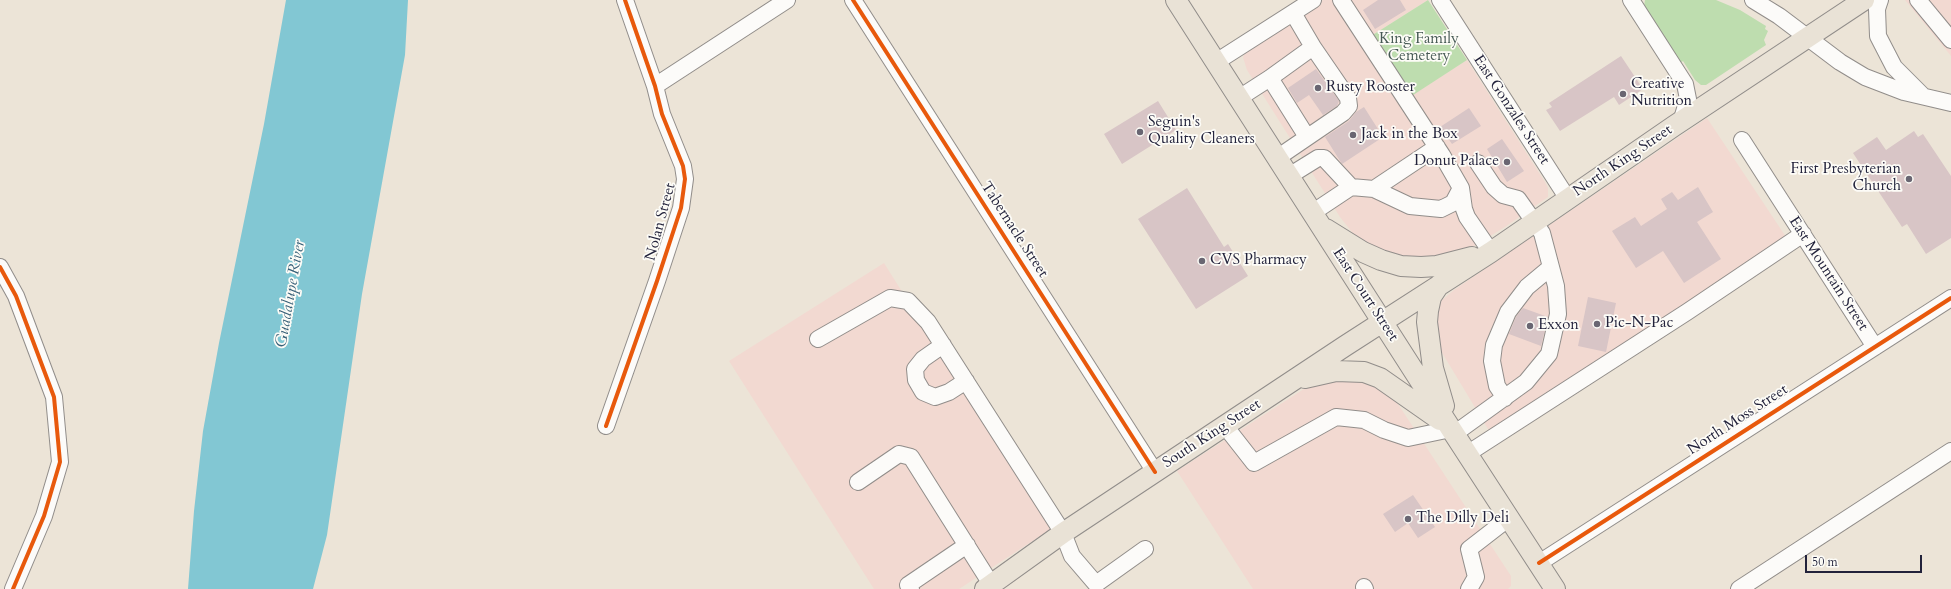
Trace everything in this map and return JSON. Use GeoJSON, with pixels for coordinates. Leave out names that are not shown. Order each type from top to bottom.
{"type":"FeatureCollection","features":[{"type":"Feature","properties":{"kind":"main road","name":"East Court Street"},"geometry":{"type":"LineString","coordinates":[[1176,0],[1467,454],[1539,563],[1551,587]]}},
{"type":"Feature","properties":{"kind":"main road","name":"North King Street"},"geometry":{"type":"LineString","coordinates":[[1382,322],[1491,252],[1681,122],[1864,0]]}},
{"type":"Feature","properties":{"kind":"main road"},"geometry":{"type":"LineString","coordinates":[[1317,220],[1363,252],[1401,266],[1437,266],[1491,252]]}},
{"type":"Feature","properties":{"kind":"main road"},"geometry":{"type":"LineString","coordinates":[[1439,285],[1431,297],[1428,311],[1428,340],[1432,368],[1453,432]]}},
{"type":"Feature","properties":{"kind":"main road","name":"South King Street"},"geometry":{"type":"LineString","coordinates":[[988,587],[1064,533],[1382,322]]}},
{"type":"Feature","properties":{"kind":"main road"},"geometry":{"type":"LineString","coordinates":[[1291,382],[1336,371],[1364,372],[1380,378],[1426,409],[1453,432]]}},
{"type":"Feature","properties":{"kind":"street","name":"Nolan Street"},"geometry":{"type":"LineString","coordinates":[[606,426],[660,274],[681,208],[685,179],[683,166],[662,114],[655,86],[625,0]]}},
{"type":"Feature","properties":{"kind":"street"},"geometry":{"type":"LineString","coordinates":[[655,86],[787,0]]}},
{"type":"Feature","properties":{"kind":"street","name":"Tabernacle Street"},"geometry":{"type":"LineString","coordinates":[[853,0],[1155,472]]}},
{"type":"Feature","properties":{"kind":"street"},"geometry":{"type":"LineString","coordinates":[[1216,62],[1313,0]]}},
{"type":"Feature","properties":{"kind":"street"},"geometry":{"type":"LineString","coordinates":[[1341,0],[1437,147],[1461,188],[1464,209],[1467,217],[1491,252]]}},
{"type":"Feature","properties":{"kind":"street","name":"East Gonzales Street"},"geometry":{"type":"LineString","coordinates":[[1440,0],[1568,199]]}},
{"type":"Feature","properties":{"kind":"street"},"geometry":{"type":"LineString","coordinates":[[1753,0],[1774,13],[1840,62],[1866,77],[1904,92],[1951,103]]}},
{"type":"Feature","properties":{"kind":"street"},"geometry":{"type":"LineString","coordinates":[[1880,0],[1877,9],[1878,36],[1894,67],[1923,96]]}},
{"type":"Feature","properties":{"kind":"street"},"geometry":{"type":"LineString","coordinates":[[1918,0],[1951,40]]}},
{"type":"Feature","properties":{"kind":"street"},"geometry":{"type":"LineString","coordinates":[[1634,2],[1686,84],[1688,99],[1681,122]]}},
{"type":"Feature","properties":{"kind":"street"},"geometry":{"type":"LineString","coordinates":[[1277,158],[1343,113],[1349,106],[1348,98],[1313,47],[1293,13]]}},
{"type":"Feature","properties":{"kind":"street"},"geometry":{"type":"LineString","coordinates":[[1239,98],[1313,47]]}},
{"type":"Feature","properties":{"kind":"street"},"geometry":{"type":"LineString","coordinates":[[1270,78],[1307,137]]}},
{"type":"Feature","properties":{"kind":"street","name":"East Mountain Street"},"geometry":{"type":"LineString","coordinates":[[1742,140],[1875,347]]}},
{"type":"Feature","properties":{"kind":"street"},"geometry":{"type":"LineString","coordinates":[[1374,189],[1437,147]]}},
{"type":"Feature","properties":{"kind":"street"},"geometry":{"type":"LineString","coordinates":[[1289,176],[1318,158],[1324,158],[1351,187],[1374,189],[1393,200],[1410,206],[1441,209],[1453,203],[1461,188]]}},
{"type":"Feature","properties":{"kind":"street"},"geometry":{"type":"LineString","coordinates":[[1225,426],[1254,463],[1336,417],[1364,420],[1384,430],[1408,438],[1453,432],[1505,398],[1526,382],[1549,354],[1558,314],[1556,286],[1542,234],[1518,199],[1503,195],[1494,187],[1478,163]]}},
{"type":"Feature","properties":{"kind":"street"},"geometry":{"type":"LineString","coordinates":[[1317,220],[1351,187]]}},
{"type":"Feature","properties":{"kind":"street"},"geometry":{"type":"LineString","coordinates":[[1467,454],[1687,312],[1803,234]]}},
{"type":"Feature","properties":{"kind":"street"},"geometry":{"type":"LineString","coordinates":[[0,267],[16,296],[54,397],[60,462],[44,516],[13,589]]}},
{"type":"Feature","properties":{"kind":"street"},"geometry":{"type":"LineString","coordinates":[[1505,398],[1497,386],[1492,361],[1494,345],[1508,312],[1527,287],[1551,267]]}},
{"type":"Feature","properties":{"kind":"street"},"geometry":{"type":"LineString","coordinates":[[818,339],[890,298],[908,301],[928,322],[1064,533],[1072,556],[1096,584],[1145,549]]}},
{"type":"Feature","properties":{"kind":"street","name":"North Moss Street"},"geometry":{"type":"LineString","coordinates":[[1539,563],[1951,298]]}},
{"type":"Feature","properties":{"kind":"street"},"geometry":{"type":"LineString","coordinates":[[943,345],[924,358],[915,369],[916,380],[923,392],[935,397],[949,392],[966,381]]}},
{"type":"Feature","properties":{"kind":"street"},"geometry":{"type":"LineString","coordinates":[[1738,589],[1951,451]]}},
{"type":"Feature","properties":{"kind":"street"},"geometry":{"type":"LineString","coordinates":[[858,482],[899,454],[911,457],[966,545],[988,587]]}},
{"type":"Feature","properties":{"kind":"street"},"geometry":{"type":"LineString","coordinates":[[1469,589],[1476,577],[1469,549],[1510,518]]}},
{"type":"Feature","properties":{"kind":"street"},"geometry":{"type":"LineString","coordinates":[[911,589],[908,585],[966,545]]}},
{"type":"Feature","properties":{"kind":"shaded area"},"geometry":{"type":"Polygon","coordinates":[[[1323,0],[1428,0],[1371,36],[1410,96],[1467,60],[1545,182],[1548,188],[1548,197],[1505,227],[1469,249],[1433,261],[1381,253],[1355,236],[1340,217],[1247,70],[1243,57],[1247,49],[1323,0]]]}},
{"type":"Feature","properties":{"kind":"shaded area"},"geometry":{"type":"Polygon","coordinates":[[[1905,0],[1951,0],[1951,56],[1905,0]]]}},
{"type":"Feature","properties":{"kind":"shaded area"},"geometry":{"type":"Polygon","coordinates":[[[1707,118],[1792,246],[1494,439],[1438,346],[1435,328],[1438,307],[1442,300],[1454,290],[1707,118]]]}},
{"type":"Feature","properties":{"kind":"shaded area"},"geometry":{"type":"Polygon","coordinates":[[[884,263],[1051,529],[959,589],[874,589],[729,361],[884,263]]]}},
{"type":"Feature","properties":{"kind":"shaded area"},"geometry":{"type":"Polygon","coordinates":[[[1323,379],[1373,382],[1396,401],[1511,576],[1511,586],[1508,589],[1253,589],[1177,471],[1307,387],[1323,379]]]}},
{"type":"Feature","properties":{"kind":"green space","name":"King Family Cemetery"},"geometry":{"type":"Polygon","coordinates":[[[1428,0],[1467,60],[1410,97],[1371,36],[1428,0]]]}},
{"type":"Feature","properties":{"kind":"green space"},"geometry":{"type":"Polygon","coordinates":[[[1645,0],[1716,0],[1740,10],[1766,26],[1765,29],[1768,31],[1764,40],[1766,45],[1706,85],[1701,85],[1695,80],[1683,61],[1680,63],[1644,6],[1645,0]]]}},
{"type":"Feature","properties":{"kind":"water","name":"Guadalupe River"},"geometry":{"type":"Polygon","coordinates":[[[286,0],[408,0],[405,55],[362,294],[327,535],[313,589],[188,589],[194,511],[203,431],[219,343],[264,124],[286,0]]]}},
{"type":"Feature","properties":{"kind":"building"},"geometry":{"type":"Polygon","coordinates":[[[1378,0],[1400,0],[1406,10],[1375,29],[1363,10],[1378,0]]]}},
{"type":"Feature","properties":{"kind":"building"},"geometry":{"type":"Polygon","coordinates":[[[1621,56],[1643,89],[1619,105],[1614,97],[1560,131],[1546,110],[1552,107],[1549,103],[1621,56]]]}},
{"type":"Feature","properties":{"kind":"building","name":"Rusty Rooster"},"geometry":{"type":"Polygon","coordinates":[[[1316,69],[1339,101],[1337,106],[1323,115],[1309,95],[1297,103],[1288,88],[1316,69]]]}},
{"type":"Feature","properties":{"kind":"building","name":"Seguin's Quality Cleaners"},"geometry":{"type":"Polygon","coordinates":[[[1158,101],[1176,130],[1122,164],[1104,134],[1158,101]]]}},
{"type":"Feature","properties":{"kind":"building","name":"Jack in the Box"},"geometry":{"type":"Polygon","coordinates":[[[1364,107],[1383,137],[1342,164],[1325,137],[1349,121],[1356,112],[1364,107]]]}},
{"type":"Feature","properties":{"kind":"building"},"geometry":{"type":"Polygon","coordinates":[[[1469,108],[1481,126],[1452,144],[1440,127],[1469,108]]]}},
{"type":"Feature","properties":{"kind":"building"},"geometry":{"type":"Polygon","coordinates":[[[1914,131],[1918,137],[1923,134],[1951,176],[1951,238],[1926,254],[1907,224],[1902,227],[1853,153],[1877,137],[1886,150],[1914,131]]]}},
{"type":"Feature","properties":{"kind":"building","name":"Donut Palace"},"geometry":{"type":"Polygon","coordinates":[[[1502,139],[1524,171],[1507,182],[1487,149],[1502,139]]]}},
{"type":"Feature","properties":{"kind":"building"},"geometry":{"type":"Polygon","coordinates":[[[1698,187],[1713,212],[1697,222],[1721,259],[1684,283],[1663,251],[1636,268],[1612,231],[1635,217],[1641,226],[1667,209],[1661,199],[1672,192],[1678,200],[1698,187]]]}},
{"type":"Feature","properties":{"kind":"building","name":"CVS Pharmacy"},"geometry":{"type":"Polygon","coordinates":[[[1187,188],[1224,247],[1228,244],[1248,276],[1196,309],[1138,219],[1187,188]]]}},
{"type":"Feature","properties":{"kind":"building","name":"Pic-N-Pac"},"geometry":{"type":"Polygon","coordinates":[[[1588,297],[1616,303],[1606,352],[1578,346],[1588,297]]]}},
{"type":"Feature","properties":{"kind":"building","name":"Exxon"},"geometry":{"type":"Polygon","coordinates":[[[1523,308],[1548,317],[1541,346],[1509,334],[1516,317],[1523,308]]]}},
{"type":"Feature","properties":{"kind":"building","name":"The Dilly Deli"},"geometry":{"type":"Polygon","coordinates":[[[1413,495],[1435,527],[1418,538],[1408,523],[1395,532],[1383,514],[1413,495]]]}},
{"type":"Feature","properties":{"kind":"cycle path"},"geometry":{"type":"LineString","coordinates":[[606,426],[681,208],[685,179],[683,166],[662,114],[655,86],[625,0]]}},
{"type":"Feature","properties":{"kind":"cycle path"},"geometry":{"type":"LineString","coordinates":[[853,0],[1155,472]]}},
{"type":"Feature","properties":{"kind":"cycle path"},"geometry":{"type":"LineString","coordinates":[[0,267],[16,296],[54,397],[60,462],[44,516],[13,589]]}},
{"type":"Feature","properties":{"kind":"cycle path"},"geometry":{"type":"LineString","coordinates":[[1539,563],[1951,298]]}},
{"type":"Feature","properties":{"kind":"place","name":"Rusty Rooster"},"geometry":{"type":"Point","coordinates":[1318,88]}},
{"type":"Feature","properties":{"kind":"place","name":"Creative Nutrition"},"geometry":{"type":"Point","coordinates":[1623,94]}},
{"type":"Feature","properties":{"kind":"place","name":"Seguin's Quality Cleaners"},"geometry":{"type":"Point","coordinates":[1140,132]}},
{"type":"Feature","properties":{"kind":"place","name":"Jack in the Box"},"geometry":{"type":"Point","coordinates":[1353,135]}},
{"type":"Feature","properties":{"kind":"place","name":"Donut Palace"},"geometry":{"type":"Point","coordinates":[1507,162]}},
{"type":"Feature","properties":{"kind":"place","name":"First Presbyterian Church"},"geometry":{"type":"Point","coordinates":[1909,179]}},
{"type":"Feature","properties":{"kind":"place","name":"CVS Pharmacy"},"geometry":{"type":"Point","coordinates":[1202,261]}},
{"type":"Feature","properties":{"kind":"place","name":"Pic-N-Pac"},"geometry":{"type":"Point","coordinates":[1597,324]}},
{"type":"Feature","properties":{"kind":"place","name":"Exxon"},"geometry":{"type":"Point","coordinates":[1530,326]}},
{"type":"Feature","properties":{"kind":"place","name":"The Dilly Deli"},"geometry":{"type":"Point","coordinates":[1408,519]}}]}
